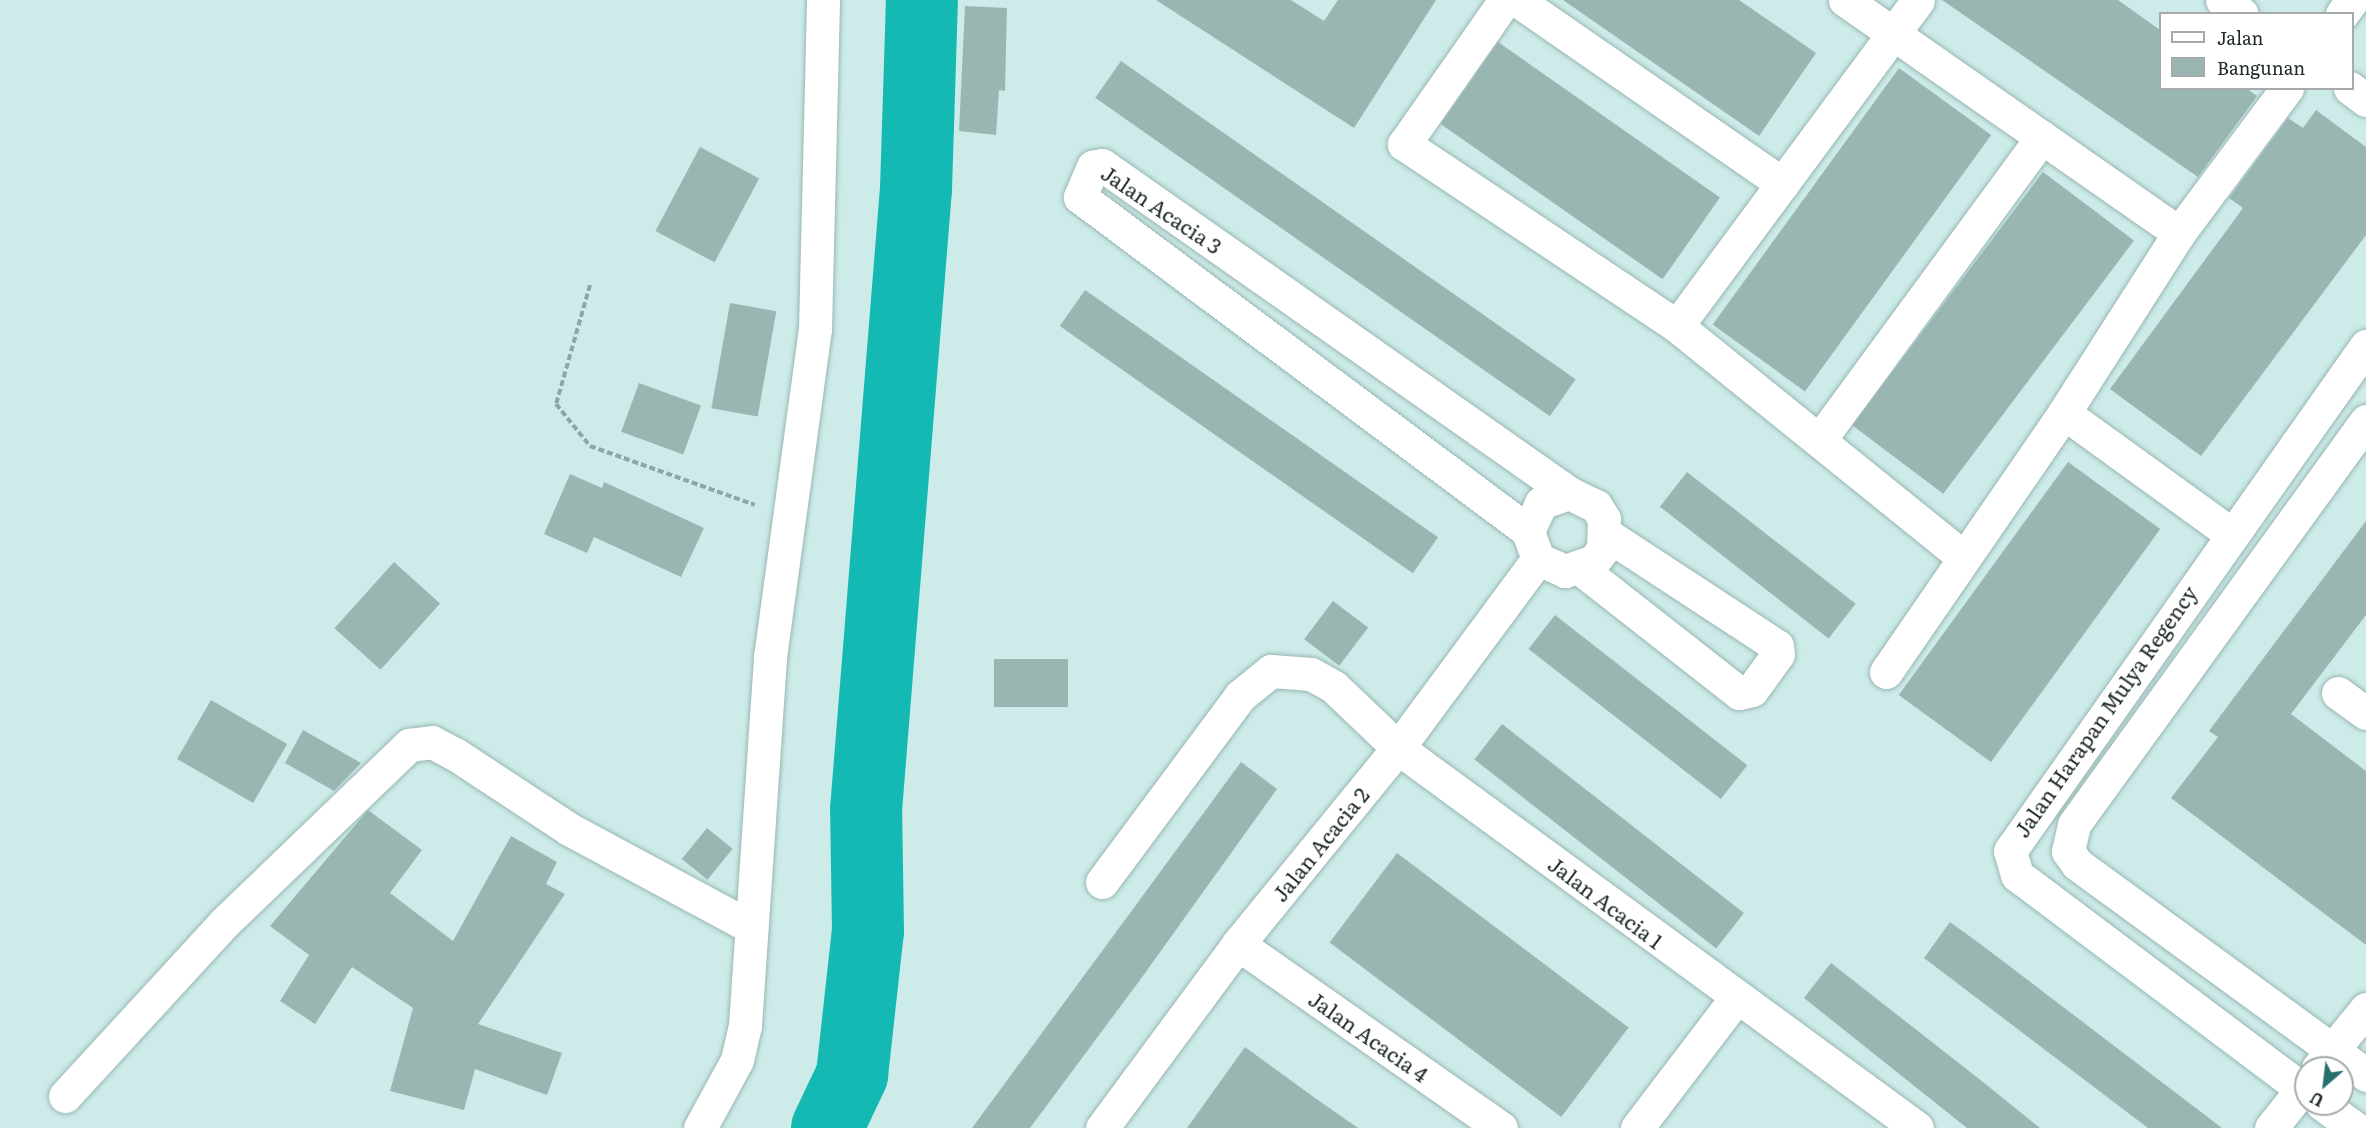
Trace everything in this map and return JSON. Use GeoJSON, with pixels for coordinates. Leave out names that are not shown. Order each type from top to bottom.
{"type":"FeatureCollection","features":[{"type":"Feature","properties":{"kind":"street"},"geometry":{"type":"LineString","coordinates":[[700,1128],[737,1060],[751,927],[770,657],[815,329],[823,0]]}},
{"type":"Feature","properties":{"kind":"street"},"geometry":{"type":"LineString","coordinates":[[1505,0],[1404,144],[1677,326],[1821,438],[1961,555]]}},
{"type":"Feature","properties":{"kind":"street"},"geometry":{"type":"LineString","coordinates":[[1517,0],[1784,184]]}},
{"type":"Feature","properties":{"kind":"street"},"geometry":{"type":"LineString","coordinates":[[1845,0],[2179,233]]}},
{"type":"Feature","properties":{"kind":"street"},"geometry":{"type":"LineString","coordinates":[[1677,326],[1918,0]]}},
{"type":"Feature","properties":{"kind":"street"},"geometry":{"type":"LineString","coordinates":[[2222,0],[2239,12]]}},
{"type":"Feature","properties":{"kind":"street"},"geometry":{"type":"LineString","coordinates":[[1886,672],[1961,555],[2064,413],[2179,233],[2286,90]]}},
{"type":"Feature","properties":{"kind":"street"},"geometry":{"type":"LineString","coordinates":[[2353,90],[2366,100]]}},
{"type":"Feature","properties":{"kind":"street"},"geometry":{"type":"LineString","coordinates":[[1821,438],[2042,138]]}},
{"type":"Feature","properties":{"kind":"street","name":"Jalan Acacia 3"},"geometry":{"type":"LineString","coordinates":[[1533,545],[1080,197],[1093,167],[1102,165],[1569,493]]}},
{"type":"Feature","properties":{"kind":"street","name":"Jalan Harapan Mulya Regency"},"geometry":{"type":"LineString","coordinates":[[2294,1067],[2017,875],[2010,862],[2015,837],[2230,533],[2366,346]]}},
{"type":"Feature","properties":{"kind":"street"},"geometry":{"type":"LineString","coordinates":[[2064,413],[2230,533]]}},
{"type":"Feature","properties":{"kind":"street","name":"Jalan Harapan Mulya Regency"},"geometry":{"type":"LineString","coordinates":[[2294,1063],[2077,864],[2067,850],[2074,825],[2366,421]]}},
{"type":"Feature","properties":{"kind":"street"},"geometry":{"type":"LineString","coordinates":[[1581,569],[1740,693],[1752,690],[1778,654],[1777,646],[1606,534],[1596,506],[1569,493],[1541,503],[1533,545],[1565,572],[1581,569],[1598,555],[1606,534]]}},
{"type":"Feature","properties":{"kind":"street","name":"Jalan Acacia 2"},"geometry":{"type":"LineString","coordinates":[[1102,1128],[1238,944],[1398,748],[1533,545]]}},
{"type":"Feature","properties":{"kind":"street","name":"Jalan Acacia 1"},"geometry":{"type":"LineString","coordinates":[[1102,882],[1240,696],[1271,671],[1300,671],[1334,687],[1398,748],[1736,998],[1917,1128]]}},
{"type":"Feature","properties":{"kind":"street"},"geometry":{"type":"LineString","coordinates":[[2338,693],[2366,713]]}},
{"type":"Feature","properties":{"kind":"street"},"geometry":{"type":"LineString","coordinates":[[65,1096],[224,923],[409,745],[432,742],[455,754],[569,829],[751,927]]}},
{"type":"Feature","properties":{"kind":"street","name":"Jalan Acacia 4"},"geometry":{"type":"LineString","coordinates":[[1238,944],[1501,1128]]}},
{"type":"Feature","properties":{"kind":"street"},"geometry":{"type":"LineString","coordinates":[[1637,1128],[1736,998]]}},
{"type":"Feature","properties":{"kind":"street"},"geometry":{"type":"LineString","coordinates":[[2332,1056],[2366,1009]]}},
{"type":"Feature","properties":{"kind":"street"},"geometry":{"type":"LineString","coordinates":[[2271,1128],[2294,1103]]}},
{"type":"Feature","properties":{"kind":"street","name":"Jalan Harapan Mulya Regency"},"geometry":{"type":"LineString","coordinates":[[2345,1116],[2355,1128]]}},
{"type":"Feature","properties":{"kind":"path"},"geometry":{"type":"LineString","coordinates":[[590,285],[556,404],[590,446],[790,517]]}},
{"type":"Feature","properties":{"kind":"building"},"geometry":{"type":"Polygon","coordinates":[[[1156,0],[1291,0],[1324,21],[1338,0],[1436,0],[1354,128],[1156,0]]]}},
{"type":"Feature","properties":{"kind":"building"},"geometry":{"type":"Polygon","coordinates":[[[1563,0],[1739,0],[1816,53],[1759,136],[1563,0]]]}},
{"type":"Feature","properties":{"kind":"building"},"geometry":{"type":"Polygon","coordinates":[[[1942,0],[2118,0],[2159,29],[2159,90],[2249,90],[2257,96],[2198,177],[1942,0]]]}},
{"type":"Feature","properties":{"kind":"building"},"geometry":{"type":"Polygon","coordinates":[[[965,6],[1007,8],[1005,91],[999,90],[996,135],[959,131],[965,6]]]}},
{"type":"Feature","properties":{"kind":"building"},"geometry":{"type":"Polygon","coordinates":[[[1498,42],[1720,197],[1663,279],[1441,124],[1498,42]]]}},
{"type":"Feature","properties":{"kind":"building"},"geometry":{"type":"Polygon","coordinates":[[[1121,61],[1576,379],[1550,416],[1095,98],[1121,61]]]}},
{"type":"Feature","properties":{"kind":"building"},"geometry":{"type":"Polygon","coordinates":[[[1899,68],[1991,135],[1805,391],[1713,324],[1899,68]]]}},
{"type":"Feature","properties":{"kind":"building"},"geometry":{"type":"Polygon","coordinates":[[[2316,110],[2366,147],[2366,235],[2201,456],[2110,389],[2243,208],[2229,198],[2288,118],[2303,128],[2316,110]]]}},
{"type":"Feature","properties":{"kind":"building"},"geometry":{"type":"Polygon","coordinates":[[[700,147],[759,178],[715,262],[655,231],[700,147]]]}},
{"type":"Feature","properties":{"kind":"building"},"geometry":{"type":"Polygon","coordinates":[[[2043,172],[2134,241],[1943,494],[1852,425],[2043,172]]]}},
{"type":"Feature","properties":{"kind":"building"},"geometry":{"type":"Polygon","coordinates":[[[1085,290],[1438,537],[1413,573],[1060,326],[1085,290]]]}},
{"type":"Feature","properties":{"kind":"building"},"geometry":{"type":"Polygon","coordinates":[[[730,303],[776,311],[758,417],[711,408],[730,303]]]}},
{"type":"Feature","properties":{"kind":"building"},"geometry":{"type":"Polygon","coordinates":[[[639,383],[701,406],[683,454],[621,432],[639,383]]]}},
{"type":"Feature","properties":{"kind":"building"},"geometry":{"type":"Polygon","coordinates":[[[2068,462],[2160,529],[1991,762],[1899,695],[2068,462]]]}},
{"type":"Feature","properties":{"kind":"building"},"geometry":{"type":"Polygon","coordinates":[[[1687,472],[1856,604],[1829,638],[1660,507],[1687,472]]]}},
{"type":"Feature","properties":{"kind":"building"},"geometry":{"type":"Polygon","coordinates":[[[570,474],[602,488],[604,482],[704,528],[681,577],[594,537],[587,553],[544,534],[570,474]]]}},
{"type":"Feature","properties":{"kind":"building"},"geometry":{"type":"Polygon","coordinates":[[[2366,521],[2366,615],[2291,714],[2366,771],[2366,945],[2171,798],[2218,737],[2209,731],[2366,521]]]}},
{"type":"Feature","properties":{"kind":"building"},"geometry":{"type":"Polygon","coordinates":[[[394,562],[440,603],[381,670],[334,628],[394,562]]]}},
{"type":"Feature","properties":{"kind":"building"},"geometry":{"type":"Polygon","coordinates":[[[1333,601],[1368,627],[1339,666],[1304,639],[1333,601]]]}},
{"type":"Feature","properties":{"kind":"building"},"geometry":{"type":"Polygon","coordinates":[[[1555,615],[1747,765],[1721,799],[1529,649],[1555,615]]]}},
{"type":"Feature","properties":{"kind":"building"},"geometry":{"type":"Polygon","coordinates":[[[994,659],[1068,659],[1068,707],[994,707],[994,659]]]}},
{"type":"Feature","properties":{"kind":"building"},"geometry":{"type":"Polygon","coordinates":[[[211,700],[287,744],[253,803],[177,759],[211,700]]]}},
{"type":"Feature","properties":{"kind":"building"},"geometry":{"type":"Polygon","coordinates":[[[1502,724],[1744,913],[1716,948],[1474,759],[1502,724]]]}},
{"type":"Feature","properties":{"kind":"building"},"geometry":{"type":"Polygon","coordinates":[[[303,730],[361,763],[334,791],[285,763],[303,730]]]}},
{"type":"Feature","properties":{"kind":"building"},"geometry":{"type":"Polygon","coordinates":[[[1241,762],[1277,789],[1140,980],[1030,1128],[972,1128],[1241,762]]]}},
{"type":"Feature","properties":{"kind":"building"},"geometry":{"type":"Polygon","coordinates":[[[368,810],[422,850],[390,893],[453,941],[511,836],[557,862],[546,884],[565,894],[478,1024],[562,1053],[547,1095],[475,1069],[464,1110],[390,1091],[413,1008],[352,967],[315,1024],[280,1001],[309,955],[270,926],[368,810]]]}},
{"type":"Feature","properties":{"kind":"building"},"geometry":{"type":"Polygon","coordinates":[[[707,828],[733,849],[707,880],[682,859],[707,828]]]}},
{"type":"Feature","properties":{"kind":"building"},"geometry":{"type":"Polygon","coordinates":[[[1397,853],[1629,1028],[1561,1117],[1330,942],[1397,853]]]}},
{"type":"Feature","properties":{"kind":"building"},"geometry":{"type":"Polygon","coordinates":[[[1950,922],[2222,1128],[2148,1128],[1924,958],[1950,922]]]}},
{"type":"Feature","properties":{"kind":"building"},"geometry":{"type":"Polygon","coordinates":[[[1831,963],[2040,1128],[1967,1128],[1804,998],[1831,963]]]}},
{"type":"Feature","properties":{"kind":"building"},"geometry":{"type":"Polygon","coordinates":[[[1245,1047],[1315,1098],[1358,1128],[1187,1128],[1245,1047]]]}},
{"type":"Feature","properties":{"kind":"waterway"},"geometry":{"type":"LineString","coordinates":[[827,1128],[852,1075],[868,931],[866,810],[916,189],[922,0]]}}]}
